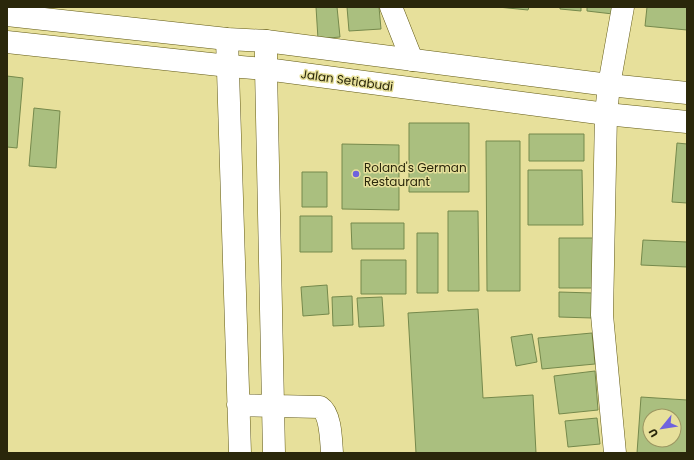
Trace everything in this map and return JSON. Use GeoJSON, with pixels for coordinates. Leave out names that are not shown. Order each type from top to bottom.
{"type":"FeatureCollection","features":[{"type":"Feature","properties":{"kind":"main road"},"geometry":{"type":"LineString","coordinates":[[391,7],[412,60]]}},
{"type":"Feature","properties":{"kind":"main road"},"geometry":{"type":"LineString","coordinates":[[616,453],[602,315],[606,114],[609,85],[623,7]]}},
{"type":"Feature","properties":{"kind":"main road"},"geometry":{"type":"LineString","coordinates":[[7,15],[266,42],[609,85],[687,93]]}},
{"type":"Feature","properties":{"kind":"main road"},"geometry":{"type":"LineString","coordinates":[[228,39],[240,453]]}},
{"type":"Feature","properties":{"kind":"main road","name":"Jalan Setiabudi"},"geometry":{"type":"LineString","coordinates":[[7,42],[266,69],[606,114],[687,122]]}},
{"type":"Feature","properties":{"kind":"main road"},"geometry":{"type":"LineString","coordinates":[[266,42],[274,453]]}},
{"type":"Feature","properties":{"kind":"main road"},"geometry":{"type":"LineString","coordinates":[[238,405],[320,406],[323,408],[328,417],[332,453]]}},
{"type":"Feature","properties":{"kind":"building"},"geometry":{"type":"Polygon","coordinates":[[[316,7],[337,7],[340,37],[318,39],[316,7]]]}},
{"type":"Feature","properties":{"kind":"building"},"geometry":{"type":"Polygon","coordinates":[[[347,7],[379,7],[381,29],[349,31],[347,7]]]}},
{"type":"Feature","properties":{"kind":"building"},"geometry":{"type":"Polygon","coordinates":[[[498,7],[529,7],[528,10],[498,7]]]}},
{"type":"Feature","properties":{"kind":"building"},"geometry":{"type":"Polygon","coordinates":[[[560,7],[581,7],[581,11],[560,9],[560,7]]]}},
{"type":"Feature","properties":{"kind":"building"},"geometry":{"type":"Polygon","coordinates":[[[587,7],[614,7],[613,14],[587,11],[587,7]]]}},
{"type":"Feature","properties":{"kind":"building"},"geometry":{"type":"Polygon","coordinates":[[[647,7],[687,7],[687,30],[645,26],[647,7]]]}},
{"type":"Feature","properties":{"kind":"building"},"geometry":{"type":"Polygon","coordinates":[[[7,76],[23,78],[17,148],[7,147],[7,76]]]}},
{"type":"Feature","properties":{"kind":"building"},"geometry":{"type":"Polygon","coordinates":[[[34,108],[60,111],[56,168],[29,166],[34,108]]]}},
{"type":"Feature","properties":{"kind":"building"},"geometry":{"type":"Polygon","coordinates":[[[409,123],[469,123],[469,192],[409,192],[409,123]]]}},
{"type":"Feature","properties":{"kind":"building"},"geometry":{"type":"Polygon","coordinates":[[[529,134],[584,134],[584,161],[529,161],[529,134]]]}},
{"type":"Feature","properties":{"kind":"building"},"geometry":{"type":"Polygon","coordinates":[[[486,141],[520,141],[520,291],[487,291],[486,141]]]}},
{"type":"Feature","properties":{"kind":"building"},"geometry":{"type":"Polygon","coordinates":[[[677,143],[687,144],[687,203],[672,202],[677,143]]]}},
{"type":"Feature","properties":{"kind":"building"},"geometry":{"type":"Polygon","coordinates":[[[342,144],[399,145],[399,210],[342,209],[342,144]]]}},
{"type":"Feature","properties":{"kind":"building"},"geometry":{"type":"Polygon","coordinates":[[[528,170],[582,170],[583,225],[528,225],[528,170]]]}},
{"type":"Feature","properties":{"kind":"building"},"geometry":{"type":"Polygon","coordinates":[[[302,172],[327,172],[327,207],[302,207],[302,172]]]}},
{"type":"Feature","properties":{"kind":"building"},"geometry":{"type":"Polygon","coordinates":[[[448,211],[478,211],[479,291],[448,291],[448,211]]]}},
{"type":"Feature","properties":{"kind":"building"},"geometry":{"type":"Polygon","coordinates":[[[300,216],[332,216],[332,252],[300,252],[300,216]]]}},
{"type":"Feature","properties":{"kind":"building"},"geometry":{"type":"Polygon","coordinates":[[[351,223],[404,223],[404,249],[352,249],[351,223]]]}},
{"type":"Feature","properties":{"kind":"building"},"geometry":{"type":"Polygon","coordinates":[[[417,233],[438,233],[438,293],[417,293],[417,233]]]}},
{"type":"Feature","properties":{"kind":"building"},"geometry":{"type":"Polygon","coordinates":[[[559,238],[593,238],[593,288],[559,288],[559,238]]]}},
{"type":"Feature","properties":{"kind":"building"},"geometry":{"type":"Polygon","coordinates":[[[643,240],[687,242],[687,267],[641,265],[643,240]]]}},
{"type":"Feature","properties":{"kind":"building"},"geometry":{"type":"Polygon","coordinates":[[[361,260],[406,260],[406,294],[361,294],[361,260]]]}},
{"type":"Feature","properties":{"kind":"building"},"geometry":{"type":"Polygon","coordinates":[[[327,285],[329,314],[303,316],[301,287],[327,285]]]}},
{"type":"Feature","properties":{"kind":"building"},"geometry":{"type":"Polygon","coordinates":[[[559,292],[593,293],[592,318],[559,317],[559,292]]]}},
{"type":"Feature","properties":{"kind":"building"},"geometry":{"type":"Polygon","coordinates":[[[352,296],[353,325],[333,326],[332,297],[352,296]]]}},
{"type":"Feature","properties":{"kind":"building"},"geometry":{"type":"Polygon","coordinates":[[[382,297],[384,326],[359,327],[357,298],[382,297]]]}},
{"type":"Feature","properties":{"kind":"building"},"geometry":{"type":"Polygon","coordinates":[[[478,309],[483,398],[533,395],[536,453],[416,453],[408,313],[478,309]]]}},
{"type":"Feature","properties":{"kind":"building"},"geometry":{"type":"Polygon","coordinates":[[[592,333],[595,364],[542,369],[538,338],[592,333]]]}},
{"type":"Feature","properties":{"kind":"building"},"geometry":{"type":"Polygon","coordinates":[[[532,334],[537,362],[516,366],[511,337],[532,334]]]}},
{"type":"Feature","properties":{"kind":"building"},"geometry":{"type":"Polygon","coordinates":[[[595,371],[598,410],[559,414],[554,376],[595,371]]]}},
{"type":"Feature","properties":{"kind":"building"},"geometry":{"type":"Polygon","coordinates":[[[641,397],[687,400],[687,453],[637,453],[641,397]]]}},
{"type":"Feature","properties":{"kind":"building"},"geometry":{"type":"Polygon","coordinates":[[[597,418],[600,444],[568,447],[565,421],[597,418]]]}},
{"type":"Feature","properties":{"kind":"place","name":"Roland's German Restaurant"},"geometry":{"type":"Point","coordinates":[356,174]}}]}
